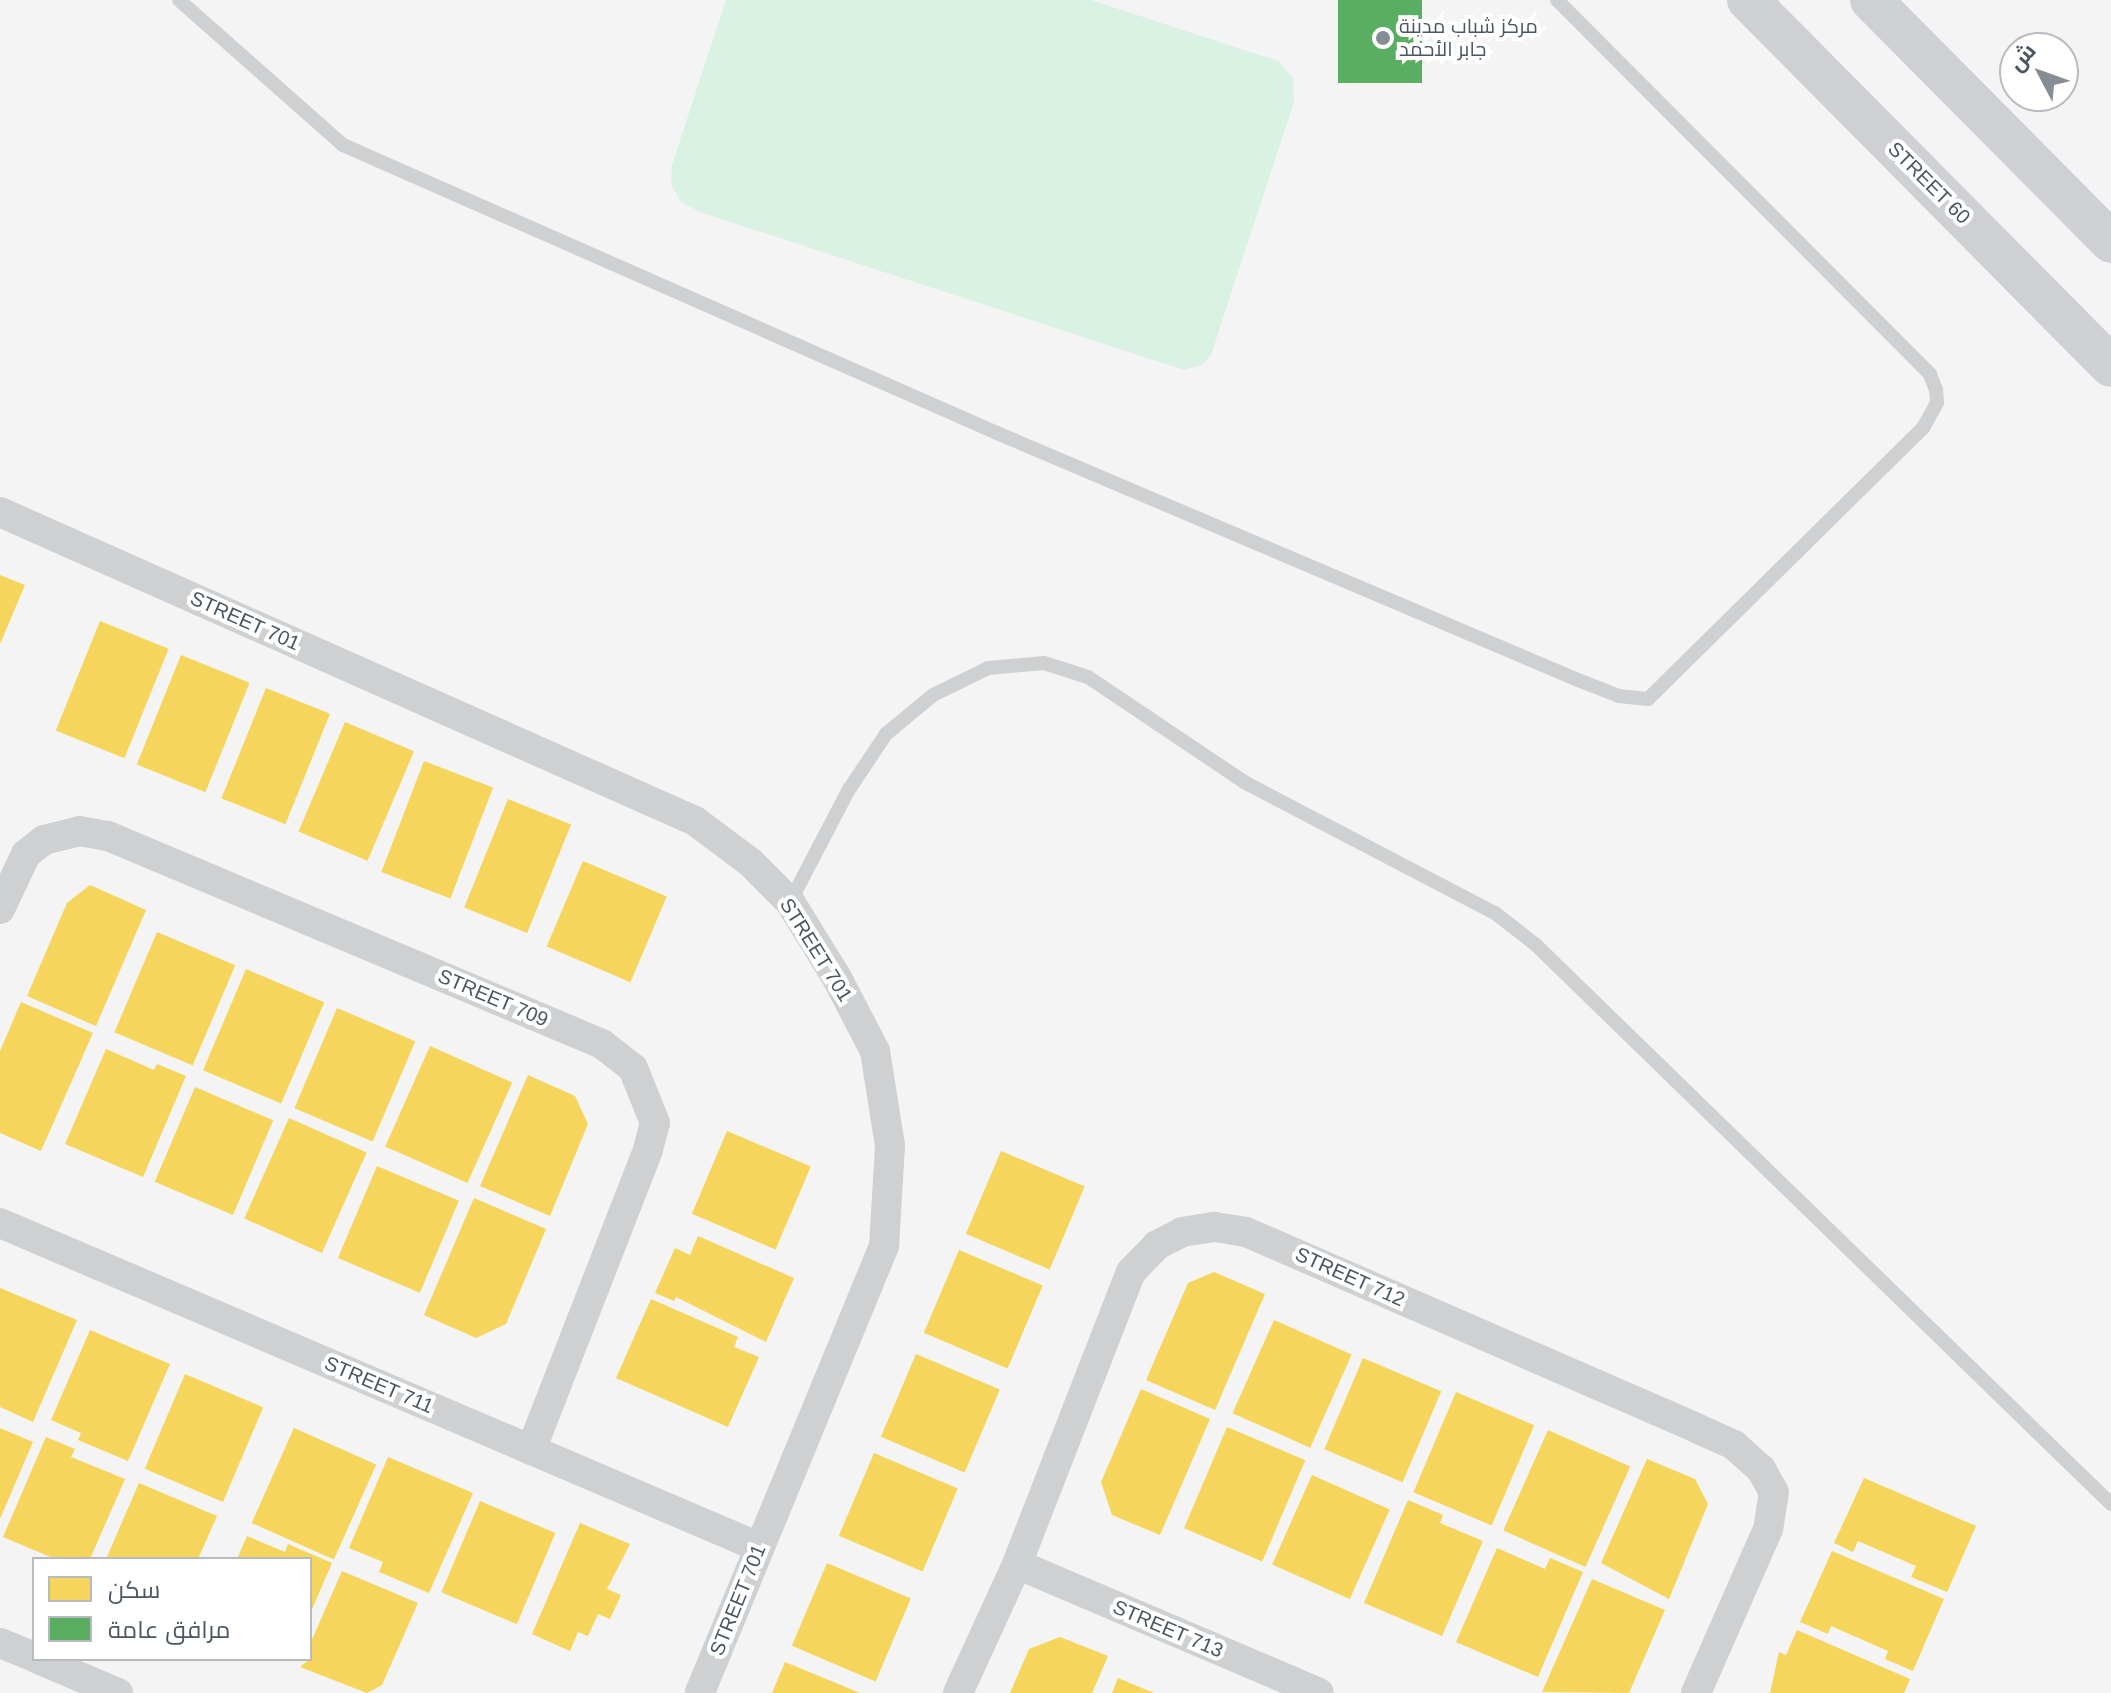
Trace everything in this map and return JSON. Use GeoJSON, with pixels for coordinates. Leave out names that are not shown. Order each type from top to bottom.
{"type":"FeatureCollection","features":[{"type":"Feature","properties":{"kind":"main road","name":"STREET 60"},"geometry":{"type":"LineString","coordinates":[[1748,0],[2111,366]]}},
{"type":"Feature","properties":{"kind":"main road"},"geometry":{"type":"LineString","coordinates":[[1871,0],[2111,242]]}},
{"type":"Feature","properties":{"kind":"street","name":"STREET 701"},"geometry":{"type":"LineString","coordinates":[[0,512],[695,821],[750,862],[790,902],[875,1051],[890,1146],[884,1246],[700,1693]]}},
{"type":"Feature","properties":{"kind":"street","name":"STREET 709"},"geometry":{"type":"LineString","coordinates":[[0,909],[26,854],[44,840],[79,831],[108,836],[602,1044],[633,1068],[655,1123],[648,1150],[531,1450]]}},
{"type":"Feature","properties":{"kind":"street","name":"STREET 711"},"geometry":{"type":"LineString","coordinates":[[0,1223],[759,1547]]}},
{"type":"Feature","properties":{"kind":"street","name":"STREET 712"},"geometry":{"type":"LineString","coordinates":[[958,1693],[1017,1564],[1131,1272],[1157,1245],[1182,1232],[1215,1227],[1246,1232],[1734,1445],[1761,1469],[1774,1492],[1768,1529],[1696,1693]]}},
{"type":"Feature","properties":{"kind":"street","name":"STREET 713"},"geometry":{"type":"LineString","coordinates":[[1017,1564],[1319,1693]]}},
{"type":"Feature","properties":{"kind":"street"},"geometry":{"type":"LineString","coordinates":[[0,1643],[32,1656]]}},
{"type":"Feature","properties":{"kind":"street"},"geometry":{"type":"LineString","coordinates":[[43,1661],[118,1693]]}},
{"type":"Feature","properties":{"kind":"lane"},"geometry":{"type":"LineString","coordinates":[[179,0],[343,145],[997,433],[1330,570],[1578,680],[1619,696],[1648,699],[1923,428],[1937,403],[1936,390],[1930,374],[1557,0]]}},
{"type":"Feature","properties":{"kind":"lane"},"geometry":{"type":"LineString","coordinates":[[790,902],[886,734],[933,695],[988,668],[1044,663],[1088,677],[1244,782],[1495,913],[1536,945],[2111,1504]]}},
{"type":"Feature","properties":{"kind":"green space"},"geometry":{"type":"Polygon","coordinates":[[[726,0],[1091,0],[1278,61],[1293,78],[1294,102],[1211,355],[1202,365],[1184,370],[700,212],[681,202],[671,184],[672,165],[726,0]]]}},
{"type":"Feature","properties":{"kind":"building: سكن"},"geometry":{"type":"Polygon","coordinates":[[[0,575],[25,585],[0,644],[0,575]]]}},
{"type":"Feature","properties":{"kind":"building: سكن"},"geometry":{"type":"Polygon","coordinates":[[[100,621],[169,649],[124,758],[56,730],[100,621]]]}},
{"type":"Feature","properties":{"kind":"building: سكن"},"geometry":{"type":"Polygon","coordinates":[[[181,655],[250,683],[205,792],[137,764],[181,655]]]}},
{"type":"Feature","properties":{"kind":"building: سكن"},"geometry":{"type":"Polygon","coordinates":[[[266,688],[330,714],[285,824],[221,798],[266,688]]]}},
{"type":"Feature","properties":{"kind":"building: سكن"},"geometry":{"type":"Polygon","coordinates":[[[345,722],[414,751],[368,861],[299,832],[345,722]]]}},
{"type":"Feature","properties":{"kind":"building: سكن"},"geometry":{"type":"Polygon","coordinates":[[[424,761],[493,788],[450,899],[381,872],[424,761]]]}},
{"type":"Feature","properties":{"kind":"building: سكن"},"geometry":{"type":"Polygon","coordinates":[[[508,799],[571,824],[527,933],[464,907],[508,799]]]}},
{"type":"Feature","properties":{"kind":"building: سكن"},"geometry":{"type":"Polygon","coordinates":[[[583,861],[667,897],[630,982],[547,947],[583,861]]]}},
{"type":"Feature","properties":{"kind":"building: سكن"},"geometry":{"type":"Polygon","coordinates":[[[90,885],[146,910],[96,1026],[27,996],[67,903],[90,885]]]}},
{"type":"Feature","properties":{"kind":"building: سكن"},"geometry":{"type":"Polygon","coordinates":[[[157,932],[235,965],[193,1066],[114,1032],[157,932]]]}},
{"type":"Feature","properties":{"kind":"building: سكن"},"geometry":{"type":"Polygon","coordinates":[[[246,969],[324,1002],[281,1103],[203,1070],[246,969]]]}},
{"type":"Feature","properties":{"kind":"building: سكن"},"geometry":{"type":"Polygon","coordinates":[[[21,1002],[93,1033],[41,1151],[0,1133],[0,1051],[21,1002]]]}},
{"type":"Feature","properties":{"kind":"building: سكن"},"geometry":{"type":"Polygon","coordinates":[[[337,1008],[415,1041],[373,1142],[294,1108],[337,1008]]]}},
{"type":"Feature","properties":{"kind":"building: سكن"},"geometry":{"type":"Polygon","coordinates":[[[430,1046],[512,1083],[467,1183],[385,1146],[430,1046]]]}},
{"type":"Feature","properties":{"kind":"building: سكن"},"geometry":{"type":"Polygon","coordinates":[[[106,1049],[154,1070],[157,1064],[186,1076],[143,1177],[65,1144],[106,1049]]]}},
{"type":"Feature","properties":{"kind":"building: سكن"},"geometry":{"type":"Polygon","coordinates":[[[528,1075],[575,1096],[588,1124],[550,1216],[480,1186],[528,1075]]]}},
{"type":"Feature","properties":{"kind":"building: سكن"},"geometry":{"type":"Polygon","coordinates":[[[195,1087],[273,1120],[233,1215],[155,1182],[195,1087]]]}},
{"type":"Feature","properties":{"kind":"building: سكن"},"geometry":{"type":"Polygon","coordinates":[[[289,1118],[367,1153],[322,1253],[244,1218],[289,1118]]]}},
{"type":"Feature","properties":{"kind":"building: سكن"},"geometry":{"type":"Polygon","coordinates":[[[727,1131],[811,1167],[776,1249],[692,1214],[727,1131]]]}},
{"type":"Feature","properties":{"kind":"building: سكن"},"geometry":{"type":"Polygon","coordinates":[[[1001,1151],[1085,1187],[1050,1269],[966,1234],[1001,1151]]]}},
{"type":"Feature","properties":{"kind":"building: سكن"},"geometry":{"type":"Polygon","coordinates":[[[377,1166],[459,1201],[420,1293],[338,1258],[377,1166]]]}},
{"type":"Feature","properties":{"kind":"building: سكن"},"geometry":{"type":"Polygon","coordinates":[[[474,1198],[546,1229],[506,1324],[476,1338],[424,1315],[474,1198]]]}},
{"type":"Feature","properties":{"kind":"building: سكن"},"geometry":{"type":"Polygon","coordinates":[[[698,1236],[794,1278],[766,1342],[676,1297],[674,1301],[655,1293],[675,1248],[690,1255],[698,1236]]]}},
{"type":"Feature","properties":{"kind":"building: سكن"},"geometry":{"type":"Polygon","coordinates":[[[959,1250],[1043,1286],[1008,1368],[924,1333],[959,1250]]]}},
{"type":"Feature","properties":{"kind":"building: سكن"},"geometry":{"type":"Polygon","coordinates":[[[1214,1272],[1265,1294],[1215,1410],[1146,1380],[1188,1283],[1214,1272]]]}},
{"type":"Feature","properties":{"kind":"building: سكن"},"geometry":{"type":"Polygon","coordinates":[[[0,1288],[77,1320],[33,1422],[0,1407],[0,1288]]]}},
{"type":"Feature","properties":{"kind":"building: سكن"},"geometry":{"type":"Polygon","coordinates":[[[651,1299],[738,1337],[734,1347],[759,1357],[728,1427],[616,1378],[651,1299]]]}},
{"type":"Feature","properties":{"kind":"building: سكن"},"geometry":{"type":"Polygon","coordinates":[[[1274,1320],[1352,1355],[1310,1448],[1233,1413],[1274,1320]]]}},
{"type":"Feature","properties":{"kind":"building: سكن"},"geometry":{"type":"Polygon","coordinates":[[[90,1330],[170,1364],[128,1461],[78,1440],[81,1433],[51,1420],[90,1330]]]}},
{"type":"Feature","properties":{"kind":"building: سكن"},"geometry":{"type":"Polygon","coordinates":[[[916,1354],[1000,1390],[965,1472],[881,1437],[916,1354]]]}},
{"type":"Feature","properties":{"kind":"building: سكن"},"geometry":{"type":"Polygon","coordinates":[[[1363,1358],[1441,1391],[1403,1482],[1324,1449],[1363,1358]]]}},
{"type":"Feature","properties":{"kind":"building: سكن"},"geometry":{"type":"Polygon","coordinates":[[[185,1374],[263,1407],[223,1502],[145,1469],[185,1374]]]}},
{"type":"Feature","properties":{"kind":"building: سكن"},"geometry":{"type":"Polygon","coordinates":[[[1141,1389],[1210,1419],[1160,1535],[1112,1515],[1101,1482],[1141,1389]]]}},
{"type":"Feature","properties":{"kind":"building: سكن"},"geometry":{"type":"Polygon","coordinates":[[[1456,1392],[1534,1425],[1492,1526],[1413,1492],[1456,1392]]]}},
{"type":"Feature","properties":{"kind":"building: سكن"},"geometry":{"type":"Polygon","coordinates":[[[1227,1427],[1305,1460],[1262,1561],[1184,1528],[1227,1427]]]}},
{"type":"Feature","properties":{"kind":"building: سكن"},"geometry":{"type":"Polygon","coordinates":[[[0,1428],[33,1442],[0,1519],[0,1428]]]}},
{"type":"Feature","properties":{"kind":"building: سكن"},"geometry":{"type":"Polygon","coordinates":[[[294,1428],[376,1465],[334,1560],[252,1523],[294,1428]]]}},
{"type":"Feature","properties":{"kind":"building: سكن"},"geometry":{"type":"Polygon","coordinates":[[[1548,1430],[1630,1467],[1585,1567],[1503,1530],[1548,1430]]]}},
{"type":"Feature","properties":{"kind":"building: سكن"},"geometry":{"type":"Polygon","coordinates":[[[46,1437],[75,1449],[71,1457],[125,1479],[91,1557],[50,1557],[3,1537],[46,1437]]]}},
{"type":"Feature","properties":{"kind":"building: سكن"},"geometry":{"type":"Polygon","coordinates":[[[874,1453],[958,1489],[923,1571],[839,1536],[874,1453]]]}},
{"type":"Feature","properties":{"kind":"building: سكن"},"geometry":{"type":"Polygon","coordinates":[[[388,1457],[473,1493],[429,1593],[379,1572],[383,1562],[349,1548],[388,1457]]]}},
{"type":"Feature","properties":{"kind":"building: سكن"},"geometry":{"type":"Polygon","coordinates":[[[1647,1459],[1695,1479],[1708,1504],[1669,1599],[1601,1563],[1647,1459]]]}},
{"type":"Feature","properties":{"kind":"building: سكن"},"geometry":{"type":"Polygon","coordinates":[[[1312,1475],[1390,1510],[1350,1599],[1272,1565],[1312,1475]]]}},
{"type":"Feature","properties":{"kind":"building: سكن"},"geometry":{"type":"Polygon","coordinates":[[[1864,1478],[1976,1526],[1947,1592],[1911,1577],[1916,1566],[1858,1541],[1853,1552],[1834,1543],[1864,1478]]]}},
{"type":"Feature","properties":{"kind":"building: سكن"},"geometry":{"type":"Polygon","coordinates":[[[139,1483],[217,1516],[199,1557],[107,1557],[139,1483]]]}},
{"type":"Feature","properties":{"kind":"building: سكن"},"geometry":{"type":"Polygon","coordinates":[[[1408,1500],[1443,1515],[1440,1523],[1483,1541],[1442,1636],[1364,1603],[1408,1500]]]}},
{"type":"Feature","properties":{"kind":"building: سكن"},"geometry":{"type":"Polygon","coordinates":[[[480,1501],[555,1533],[517,1624],[441,1592],[480,1501]]]}},
{"type":"Feature","properties":{"kind":"building: سكن"},"geometry":{"type":"Polygon","coordinates":[[[580,1523],[630,1544],[607,1589],[621,1595],[610,1619],[598,1614],[588,1636],[578,1632],[570,1651],[532,1634],[580,1523]]]}},
{"type":"Feature","properties":{"kind":"building: سكن"},"geometry":{"type":"Polygon","coordinates":[[[247,1536],[285,1552],[288,1544],[332,1563],[312,1609],[312,1557],[238,1557],[247,1536]]]}},
{"type":"Feature","properties":{"kind":"building: سكن"},"geometry":{"type":"Polygon","coordinates":[[[1497,1548],[1545,1569],[1550,1558],[1583,1572],[1538,1677],[1456,1642],[1497,1548]]]}},
{"type":"Feature","properties":{"kind":"building: سكن"},"geometry":{"type":"Polygon","coordinates":[[[1832,1551],[1944,1599],[1913,1671],[1885,1659],[1888,1651],[1831,1626],[1828,1634],[1800,1622],[1832,1551]]]}},
{"type":"Feature","properties":{"kind":"building: سكن"},"geometry":{"type":"Polygon","coordinates":[[[827,1563],[911,1599],[876,1681],[792,1646],[827,1563]]]}},
{"type":"Feature","properties":{"kind":"building: سكن"},"geometry":{"type":"Polygon","coordinates":[[[342,1571],[418,1603],[382,1685],[367,1693],[300,1667],[312,1661],[312,1639],[342,1571]]]}},
{"type":"Feature","properties":{"kind":"building: سكن"},"geometry":{"type":"Polygon","coordinates":[[[1592,1579],[1665,1610],[1629,1693],[1542,1692],[1592,1579]]]}},
{"type":"Feature","properties":{"kind":"building: سكن"},"geometry":{"type":"Polygon","coordinates":[[[1797,1630],[1910,1679],[1904,1693],[1770,1693],[1779,1652],[1786,1655],[1797,1630]]]}},
{"type":"Feature","properties":{"kind":"building: سكن"},"geometry":{"type":"Polygon","coordinates":[[[1060,1637],[1108,1656],[1092,1693],[1010,1693],[1029,1649],[1060,1637]]]}},
{"type":"Feature","properties":{"kind":"building: سكن"},"geometry":{"type":"Polygon","coordinates":[[[785,1662],[860,1693],[772,1693],[785,1662]]]}},
{"type":"Feature","properties":{"kind":"building: سكن"},"geometry":{"type":"Polygon","coordinates":[[[1118,1678],[1154,1693],[1112,1693],[1118,1678]]]}},
{"type":"Feature","properties":{"kind":"building: مرافق عامة","name":"مركز شباب مدينة جابر الأحمد"},"geometry":{"type":"Polygon","coordinates":[[[1338,0],[1422,0],[1422,83],[1338,83],[1338,0]]]}},
{"type":"Feature","properties":{"kind":"place","name":"مركز شباب مدينة جابر الأحمد"},"geometry":{"type":"Point","coordinates":[1383,38]}}]}
